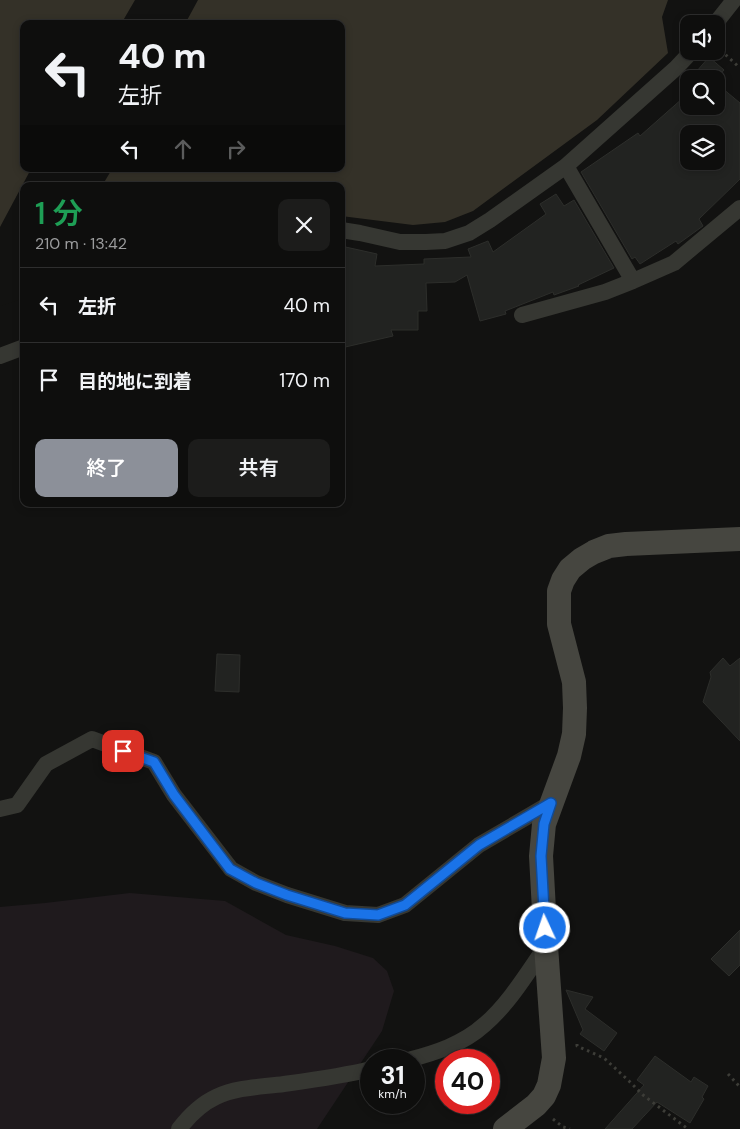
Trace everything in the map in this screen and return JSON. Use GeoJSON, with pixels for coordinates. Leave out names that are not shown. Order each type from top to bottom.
{"type":"FeatureCollection","features":[{"type":"Feature","properties":{"kind":"street"},"geometry":{"type":"LineString","coordinates":[[722,15],[734,0]]}},
{"type":"Feature","properties":{"kind":"street"},"geometry":{"type":"LineString","coordinates":[[345,230],[360,232],[400,242],[445,241],[468,233],[490,220],[566,166],[684,60]]}},
{"type":"Feature","properties":{"kind":"street"},"geometry":{"type":"LineString","coordinates":[[566,166],[633,281]]}},
{"type":"Feature","properties":{"kind":"street"},"geometry":{"type":"LineString","coordinates":[[522,316],[605,292],[674,262],[740,208]]}},
{"type":"Feature","properties":{"kind":"street"},"geometry":{"type":"LineString","coordinates":[[0,356],[20,348]]}},
{"type":"Feature","properties":{"kind":"street"},"geometry":{"type":"LineString","coordinates":[[505,1129],[536,1105],[544,1096],[550,1085],[554,1058],[541,856],[544,824],[569,756],[574,734],[576,708],[574,682],[559,624],[559,591],[562,580],[570,569],[582,559],[610,546],[740,539]]}},
{"type":"Feature","properties":{"kind":"street"},"geometry":{"type":"LineString","coordinates":[[0,809],[17,805],[46,764],[92,739],[154,762],[174,795],[230,869],[256,883],[287,895],[345,913],[378,915],[405,905],[479,845],[551,803]]}},
{"type":"Feature","properties":{"kind":"street"},"geometry":{"type":"LineString","coordinates":[[425,1055],[444,1049],[464,1039],[483,1026],[498,1012],[546,946]]}},
{"type":"Feature","properties":{"kind":"street"},"geometry":{"type":"LineString","coordinates":[[179,1129],[185,1120],[201,1106],[217,1096],[241,1089],[360,1072]]}},
{"type":"Feature","properties":{"kind":"path"},"geometry":{"type":"LineString","coordinates":[[725,54],[740,68]]}},
{"type":"Feature","properties":{"kind":"path"},"geometry":{"type":"LineString","coordinates":[[575,1038],[577,1046],[604,1058],[643,1095],[688,1129]]}},
{"type":"Feature","properties":{"kind":"path"},"geometry":{"type":"LineString","coordinates":[[728,1074],[740,1087]]}},
{"type":"Feature","properties":{"kind":"shaded area"},"geometry":{"type":"Polygon","coordinates":[[[0,0],[668,0],[662,17],[668,53],[597,120],[473,211],[445,222],[413,225],[345,216],[345,182],[20,182],[20,206],[0,303],[0,0]]]}},
{"type":"Feature","properties":{"kind":"shaded area"},"geometry":{"type":"Polygon","coordinates":[[[130,893],[225,901],[286,935],[335,946],[373,958],[387,971],[394,991],[382,1031],[370,1049],[360,1049],[360,1064],[317,1129],[0,1129],[0,907],[130,893]]]}},
{"type":"Feature","properties":{"kind":"pier"},"geometry":{"type":"Polygon","coordinates":[[[135,0],[198,0],[187,20],[123,20],[135,0]]]}},
{"type":"Feature","properties":{"kind":"pier"},"geometry":{"type":"Polygon","coordinates":[[[29,172],[110,172],[104,182],[24,182],[29,172]]]}},
{"type":"Feature","properties":{"kind":"pier"},"geometry":{"type":"Polygon","coordinates":[[[20,190],[20,299],[0,306],[0,227],[20,190]]]}},
{"type":"Feature","properties":{"kind":"building"},"geometry":{"type":"Polygon","coordinates":[[[706,60],[712,60],[724,70],[698,70],[706,60]]]}},
{"type":"Feature","properties":{"kind":"building"},"geometry":{"type":"Polygon","coordinates":[[[725,90],[740,103],[740,179],[699,219],[703,226],[678,244],[676,241],[640,264],[635,257],[632,259],[581,172],[638,133],[640,136],[680,101],[680,115],[725,115],[725,90]]]}},
{"type":"Feature","properties":{"kind":"building"},"geometry":{"type":"Polygon","coordinates":[[[556,194],[564,206],[574,200],[614,268],[579,286],[554,295],[553,292],[505,311],[506,314],[480,321],[467,275],[455,282],[426,283],[427,311],[418,311],[418,330],[391,330],[393,336],[345,347],[345,247],[377,254],[375,266],[424,264],[424,259],[471,257],[468,249],[488,241],[493,252],[546,214],[540,204],[556,194]]]}},
{"type":"Feature","properties":{"kind":"building"},"geometry":{"type":"Polygon","coordinates":[[[217,654],[240,655],[239,692],[215,691],[217,654]]]}},
{"type":"Feature","properties":{"kind":"building"},"geometry":{"type":"Polygon","coordinates":[[[723,658],[730,666],[740,658],[740,741],[703,702],[711,677],[710,672],[723,658]]]}},
{"type":"Feature","properties":{"kind":"building"},"geometry":{"type":"Polygon","coordinates":[[[740,930],[740,965],[729,976],[711,959],[740,930]]]}},
{"type":"Feature","properties":{"kind":"building"},"geometry":{"type":"Polygon","coordinates":[[[566,990],[593,997],[585,1009],[617,1033],[604,1051],[580,1034],[583,1030],[566,990]]]}},
{"type":"Feature","properties":{"kind":"building"},"geometry":{"type":"Polygon","coordinates":[[[655,1056],[691,1082],[694,1077],[708,1086],[702,1097],[704,1099],[690,1123],[657,1102],[632,1129],[605,1129],[644,1085],[637,1080],[655,1056]]]}},
{"type":"Feature","properties":{"kind":"route"},"geometry":{"type":"LineString","coordinates":[[123,751],[154,762],[174,795],[230,869],[256,883],[287,895],[345,913],[378,915],[405,905],[479,845],[551,803],[544,824],[541,856],[545,928]]}}]}
